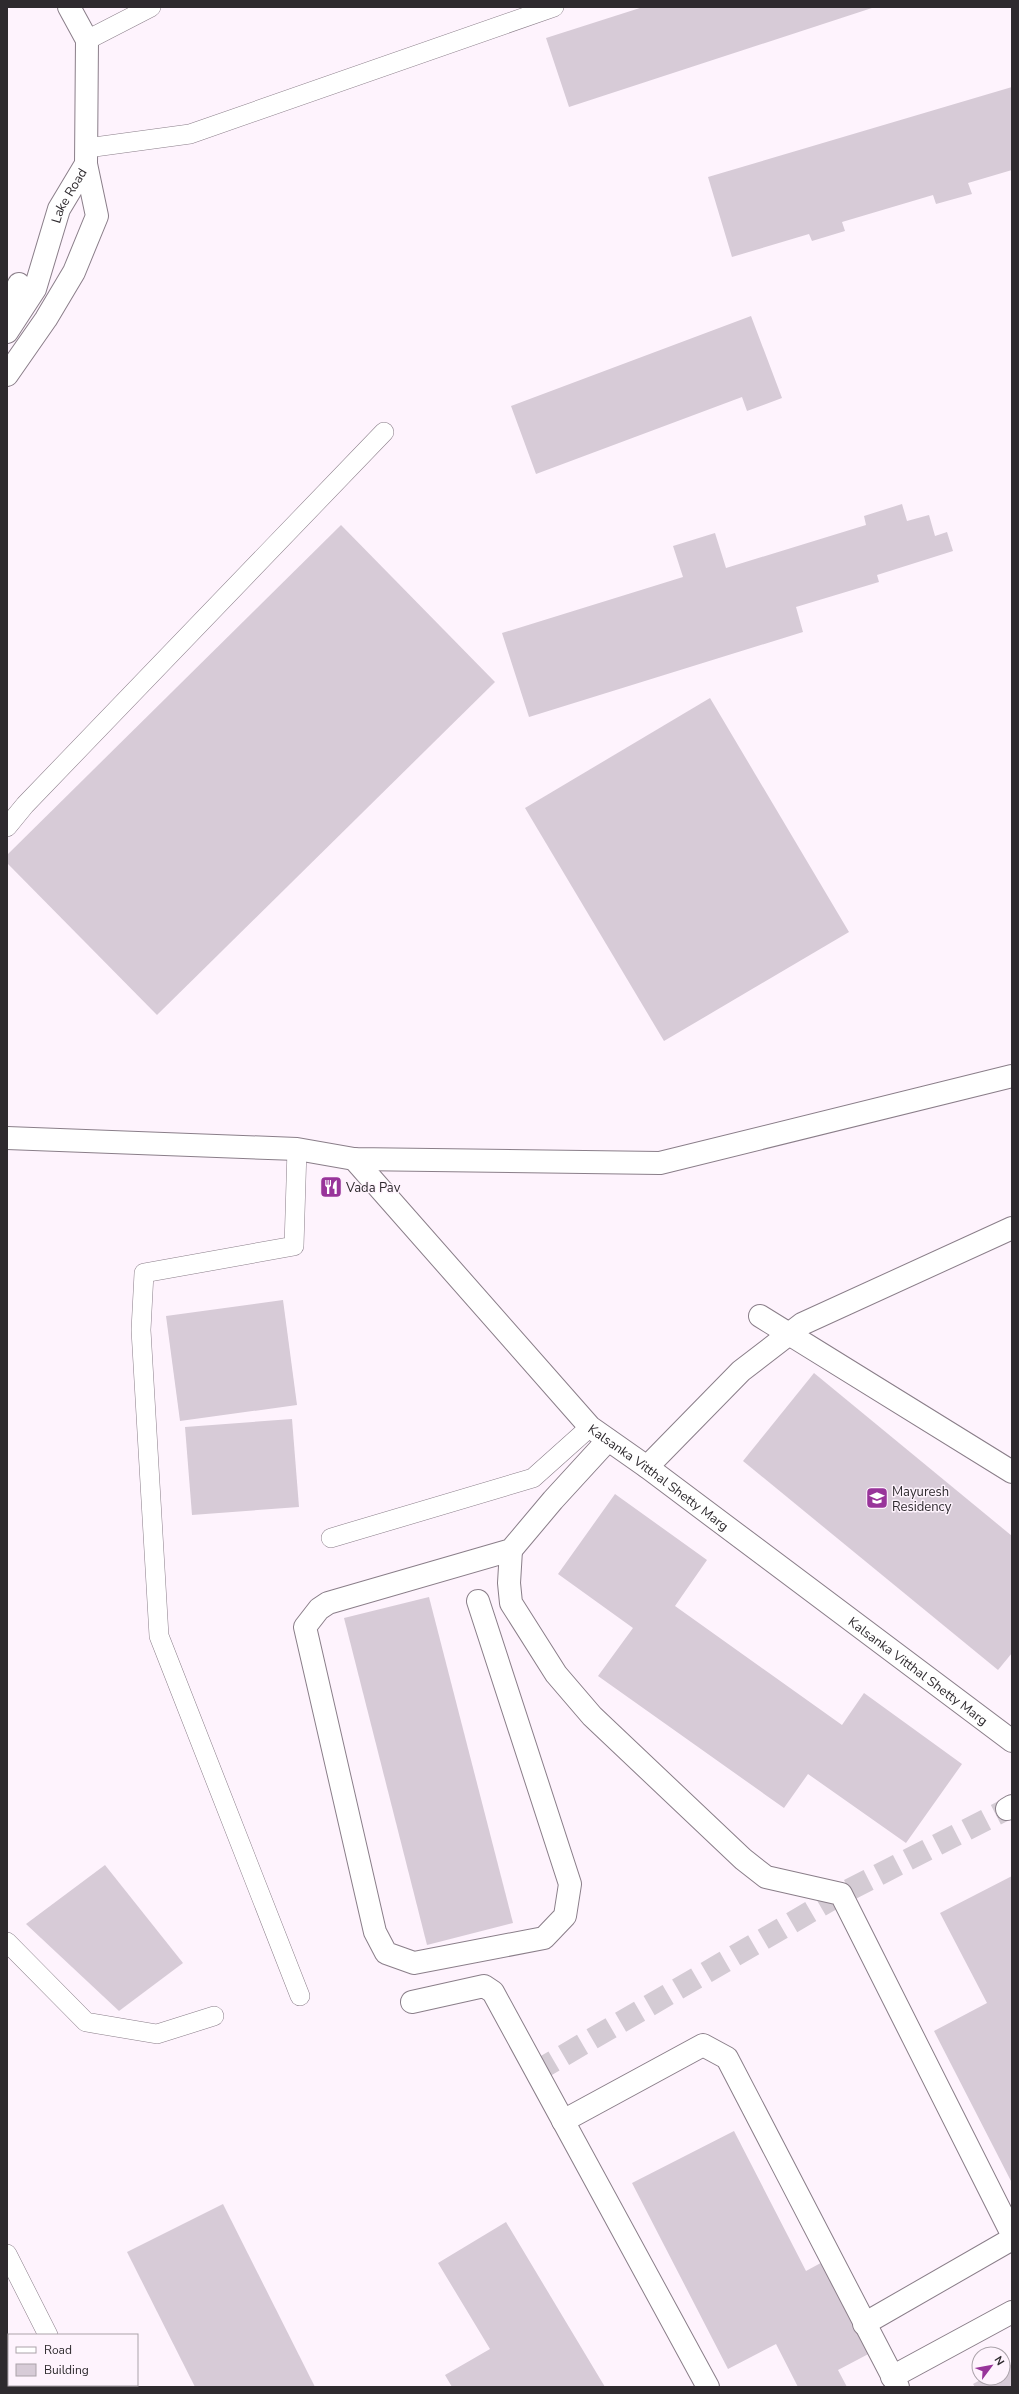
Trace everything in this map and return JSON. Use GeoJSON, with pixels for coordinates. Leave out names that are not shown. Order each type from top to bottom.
{"type":"FeatureCollection","features":[{"type":"Feature","properties":{"kind":"street"},"geometry":{"type":"LineString","coordinates":[[7,375],[46,319],[74,272],[97,216],[87,156],[87,40],[69,7]]}},
{"type":"Feature","properties":{"kind":"street","name":"Lake Road"},"geometry":{"type":"LineString","coordinates":[[7,332],[22,291],[58,209],[87,156]]}},
{"type":"Feature","properties":{"kind":"street"},"geometry":{"type":"LineString","coordinates":[[22,291],[60,294]]}},
{"type":"Feature","properties":{"kind":"street"},"geometry":{"type":"LineString","coordinates":[[22,291],[46,319]]}},
{"type":"Feature","properties":{"kind":"street"},"geometry":{"type":"LineString","coordinates":[[7,1138],[297,1149],[354,1159],[660,1163],[1012,1076]]}},
{"type":"Feature","properties":{"kind":"street","name":"Kalsanka Vitthal Shetty Marg"},"geometry":{"type":"LineString","coordinates":[[354,1159],[590,1428],[647,1467],[1012,1741]]}},
{"type":"Feature","properties":{"kind":"street"},"geometry":{"type":"LineString","coordinates":[[647,1467],[741,1371],[802,1324],[1012,1228]]}},
{"type":"Feature","properties":{"kind":"street"},"geometry":{"type":"LineString","coordinates":[[760,1316],[1012,1472]]}},
{"type":"Feature","properties":{"kind":"street"},"geometry":{"type":"LineString","coordinates":[[478,1601],[570,1884],[566,1916],[544,1938],[414,1963],[386,1953],[376,1932],[305,1627],[319,1609],[328,1603],[511,1550],[553,1500],[608,1440]]}},
{"type":"Feature","properties":{"kind":"street"},"geometry":{"type":"LineString","coordinates":[[511,1550],[509,1583],[511,1603],[556,1674],[592,1716],[743,1860],[766,1877],[841,1894],[1012,2234]]}},
{"type":"Feature","properties":{"kind":"street"},"geometry":{"type":"LineString","coordinates":[[412,2002],[484,1986],[493,1992],[708,2387]]}},
{"type":"Feature","properties":{"kind":"street"},"geometry":{"type":"LineString","coordinates":[[563,2121],[703,2045],[727,2058],[895,2382],[1012,2312]]}},
{"type":"Feature","properties":{"kind":"street"},"geometry":{"type":"LineString","coordinates":[[864,2324],[1012,2239]]}},
{"type":"Feature","properties":{"kind":"lane"},"geometry":{"type":"LineString","coordinates":[[87,40],[152,7]]}},
{"type":"Feature","properties":{"kind":"lane"},"geometry":{"type":"LineString","coordinates":[[87,156],[190,134],[554,7]]}},
{"type":"Feature","properties":{"kind":"lane"},"geometry":{"type":"LineString","coordinates":[[7,827],[25,805],[384,432]]}},
{"type":"Feature","properties":{"kind":"lane"},"geometry":{"type":"LineString","coordinates":[[297,1149],[294,1246],[144,1273],[141,1330],[160,1636],[300,1996]]}},
{"type":"Feature","properties":{"kind":"lane"},"geometry":{"type":"LineString","coordinates":[[331,1538],[533,1478],[590,1428]]}},
{"type":"Feature","properties":{"kind":"lane"},"geometry":{"type":"LineString","coordinates":[[7,1942],[86,2022],[158,2034],[214,2016]]}},
{"type":"Feature","properties":{"kind":"lane"},"geometry":{"type":"LineString","coordinates":[[7,2254],[47,2334]]}},
{"type":"Feature","properties":{"kind":"building"},"geometry":{"type":"Polygon","coordinates":[[[643,7],[875,7],[569,107],[546,38],[643,7]]]}},
{"type":"Feature","properties":{"kind":"building"},"geometry":{"type":"Polygon","coordinates":[[[1012,87],[1012,170],[968,183],[972,194],[936,204],[933,195],[842,222],[845,231],[812,241],[809,234],[732,257],[708,177],[1012,87]]]}},
{"type":"Feature","properties":{"kind":"building"},"geometry":{"type":"Polygon","coordinates":[[[751,316],[782,398],[747,411],[742,397],[536,474],[511,406],[751,316]]]}},
{"type":"Feature","properties":{"kind":"building"},"geometry":{"type":"Polygon","coordinates":[[[902,504],[907,521],[929,515],[935,536],[947,532],[953,551],[877,575],[879,582],[796,607],[803,632],[529,717],[502,633],[683,577],[673,546],[715,533],[726,568],[866,525],[864,516],[902,504]]]}},
{"type":"Feature","properties":{"kind":"building"},"geometry":{"type":"Polygon","coordinates":[[[341,525],[495,682],[157,1015],[7,863],[7,855],[341,525]]]}},
{"type":"Feature","properties":{"kind":"building"},"geometry":{"type":"Polygon","coordinates":[[[710,698],[849,932],[664,1041],[525,808],[710,698]]]}},
{"type":"Feature","properties":{"kind":"building"},"geometry":{"type":"Polygon","coordinates":[[[283,1300],[297,1405],[180,1421],[166,1316],[283,1300]]]}},
{"type":"Feature","properties":{"kind":"building","name":"Mayuresh Residency"},"geometry":{"type":"Polygon","coordinates":[[[814,1373],[1012,1536],[1012,1653],[998,1670],[743,1461],[814,1373]]]}},
{"type":"Feature","properties":{"kind":"building"},"geometry":{"type":"Polygon","coordinates":[[[292,1419],[299,1507],[192,1515],[185,1427],[292,1419]]]}},
{"type":"Feature","properties":{"kind":"building"},"geometry":{"type":"Polygon","coordinates":[[[615,1494],[707,1560],[675,1606],[842,1725],[864,1693],[962,1764],[906,1843],[808,1774],[784,1808],[598,1676],[633,1628],[558,1574],[615,1494]]]}},
{"type":"Feature","properties":{"kind":"building"},"geometry":{"type":"Polygon","coordinates":[[[429,1597],[513,1923],[427,1945],[344,1618],[429,1597]]]}},
{"type":"Feature","properties":{"kind":"building"},"geometry":{"type":"Polygon","coordinates":[[[105,1865],[183,1963],[119,2011],[26,1924],[105,1865]]]}},
{"type":"Feature","properties":{"kind":"building"},"geometry":{"type":"Polygon","coordinates":[[[1012,1876],[1012,2183],[934,2031],[987,2003],[940,1913],[1012,1876]]]}},
{"type":"Feature","properties":{"kind":"building"},"geometry":{"type":"Polygon","coordinates":[[[734,2131],[806,2271],[828,2259],[876,2350],[838,2370],[847,2387],[798,2387],[776,2344],[728,2369],[632,2183],[734,2131]]]}},
{"type":"Feature","properties":{"kind":"building"},"geometry":{"type":"Polygon","coordinates":[[[223,2204],[315,2387],[195,2387],[127,2252],[223,2204]]]}},
{"type":"Feature","properties":{"kind":"building"},"geometry":{"type":"Polygon","coordinates":[[[506,2222],[605,2387],[452,2387],[445,2375],[490,2349],[438,2263],[506,2222]]]}},
{"type":"Feature","properties":{"kind":"building"},"geometry":{"type":"Polygon","coordinates":[[[1011,2364],[1012,2387],[974,2386],[1011,2386],[1011,2364]]]}},
{"type":"Feature","properties":{"kind":"tunnel"},"geometry":{"type":"LineString","coordinates":[[535,2072],[841,1894],[1007,1809]]}},
{"type":"Feature","properties":{"kind":"place","name":"Vada Pav"},"geometry":{"type":"Point","coordinates":[331,1187]}},
{"type":"Feature","properties":{"kind":"place","name":"Mayuresh Residency"},"geometry":{"type":"Point","coordinates":[877,1498]}}]}
